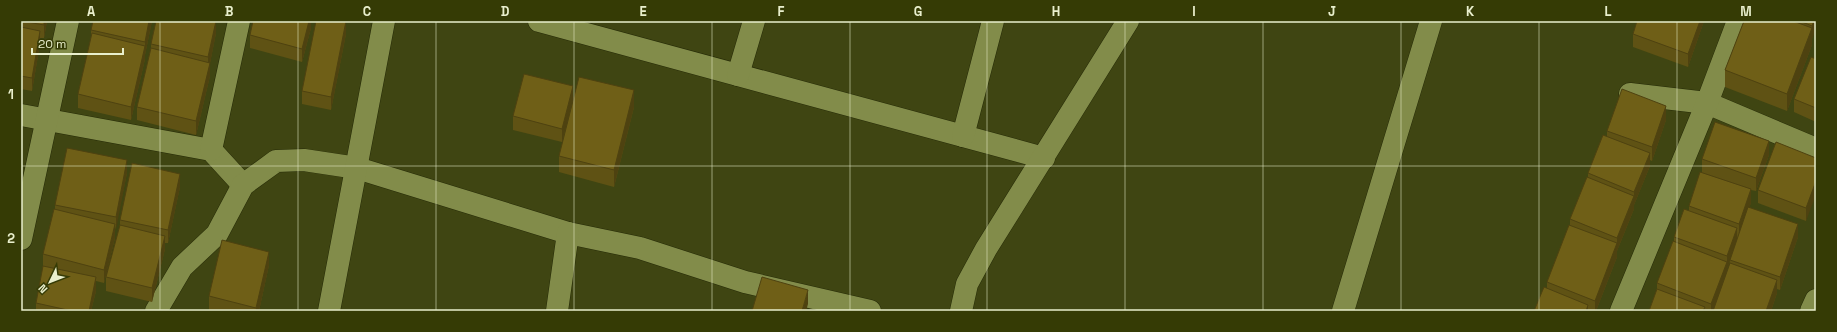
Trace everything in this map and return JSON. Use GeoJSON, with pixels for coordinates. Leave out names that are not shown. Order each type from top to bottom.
{"type":"FeatureCollection","features":[{"type":"Feature","properties":{"kind":"street"},"geometry":{"type":"LineString","coordinates":[[21,240],[68,21]]}},
{"type":"Feature","properties":{"kind":"street"},"geometry":{"type":"LineString","coordinates":[[211,150],[239,21]]}},
{"type":"Feature","properties":{"kind":"street"},"geometry":{"type":"LineString","coordinates":[[329,311],[384,21]]}},
{"type":"Feature","properties":{"kind":"street"},"geometry":{"type":"LineString","coordinates":[[539,21],[575,26],[738,75],[1044,158]]}},
{"type":"Feature","properties":{"kind":"street"},"geometry":{"type":"LineString","coordinates":[[738,75],[754,21]]}},
{"type":"Feature","properties":{"kind":"street"},"geometry":{"type":"LineString","coordinates":[[963,136],[993,21]]}},
{"type":"Feature","properties":{"kind":"street"},"geometry":{"type":"LineString","coordinates":[[961,311],[967,284],[986,249],[1128,21]]}},
{"type":"Feature","properties":{"kind":"street"},"geometry":{"type":"LineString","coordinates":[[1343,311],[1431,21]]}},
{"type":"Feature","properties":{"kind":"street"},"geometry":{"type":"LineString","coordinates":[[1621,311],[1707,103],[1738,21]]}},
{"type":"Feature","properties":{"kind":"street"},"geometry":{"type":"LineString","coordinates":[[1630,94],[1707,103],[1816,150]]}},
{"type":"Feature","properties":{"kind":"street"},"geometry":{"type":"LineString","coordinates":[[21,115],[211,150],[243,185]]}},
{"type":"Feature","properties":{"kind":"street"},"geometry":{"type":"LineString","coordinates":[[156,311],[182,268],[217,234],[243,185],[276,161],[304,160],[357,168],[568,233],[640,248],[745,282],[870,311]]}},
{"type":"Feature","properties":{"kind":"street"},"geometry":{"type":"LineString","coordinates":[[557,311],[568,233]]}},
{"type":"Feature","properties":{"kind":"street"},"geometry":{"type":"LineString","coordinates":[[1811,311],[1816,300]]}},
{"type":"Feature","properties":{"kind":"building"},"geometry":{"type":"Polygon","coordinates":[[[22,21],[44,21],[44,25],[22,21]]]}},
{"type":"Feature","properties":{"kind":"building"},"geometry":{"type":"Polygon","coordinates":[[[93,21],[149,21],[145,42],[91,30],[93,21]]]}},
{"type":"Feature","properties":{"kind":"building"},"geometry":{"type":"Polygon","coordinates":[[[156,21],[216,21],[208,57],[151,44],[156,21]]]}},
{"type":"Feature","properties":{"kind":"building"},"geometry":{"type":"Polygon","coordinates":[[[253,21],[309,21],[302,49],[250,35],[253,21]]]}},
{"type":"Feature","properties":{"kind":"building"},"geometry":{"type":"Polygon","coordinates":[[[316,21],[346,21],[331,97],[302,91],[316,21]]]}},
{"type":"Feature","properties":{"kind":"building"},"geometry":{"type":"Polygon","coordinates":[[[1637,21],[1700,21],[1688,54],[1633,34],[1637,21]]]}},
{"type":"Feature","properties":{"kind":"building"},"geometry":{"type":"Polygon","coordinates":[[[1744,21],[1793,21],[1812,28],[1787,94],[1725,70],[1744,21]]]}},
{"type":"Feature","properties":{"kind":"building"},"geometry":{"type":"Polygon","coordinates":[[[1800,21],[1814,21],[1812,26],[1800,21]]]}},
{"type":"Feature","properties":{"kind":"building"},"geometry":{"type":"Polygon","coordinates":[[[21,27],[40,31],[32,78],[21,76],[21,27]]]}},
{"type":"Feature","properties":{"kind":"building"},"geometry":{"type":"Polygon","coordinates":[[[92,33],[145,46],[131,107],[78,94],[92,33]]]}},
{"type":"Feature","properties":{"kind":"building"},"geometry":{"type":"Polygon","coordinates":[[[151,48],[210,63],[196,121],[137,107],[151,48]]]}},
{"type":"Feature","properties":{"kind":"building"},"geometry":{"type":"Polygon","coordinates":[[[1811,57],[1816,59],[1816,108],[1794,99],[1811,57]]]}},
{"type":"Feature","properties":{"kind":"building"},"geometry":{"type":"Polygon","coordinates":[[[524,74],[573,86],[562,129],[513,116],[524,74]]]}},
{"type":"Feature","properties":{"kind":"building"},"geometry":{"type":"Polygon","coordinates":[[[579,77],[634,90],[614,170],[559,156],[579,77]]]}},
{"type":"Feature","properties":{"kind":"building"},"geometry":{"type":"Polygon","coordinates":[[[1622,89],[1666,106],[1652,147],[1607,131],[1622,89]]]}},
{"type":"Feature","properties":{"kind":"building"},"geometry":{"type":"Polygon","coordinates":[[[1715,122],[1769,141],[1756,178],[1702,159],[1715,122]]]}},
{"type":"Feature","properties":{"kind":"building"},"geometry":{"type":"Polygon","coordinates":[[[1603,135],[1650,153],[1634,192],[1588,173],[1603,135]]]}},
{"type":"Feature","properties":{"kind":"building"},"geometry":{"type":"Polygon","coordinates":[[[1776,142],[1816,158],[1816,181],[1806,208],[1758,190],[1776,142]]]}},
{"type":"Feature","properties":{"kind":"building"},"geometry":{"type":"Polygon","coordinates":[[[67,148],[127,160],[116,217],[55,205],[67,148]]]}},
{"type":"Feature","properties":{"kind":"building"},"geometry":{"type":"Polygon","coordinates":[[[132,163],[180,174],[168,230],[120,220],[132,163]]]}},
{"type":"Feature","properties":{"kind":"building"},"geometry":{"type":"Polygon","coordinates":[[[1700,172],[1751,189],[1739,224],[1689,206],[1700,172]]]}},
{"type":"Feature","properties":{"kind":"building"},"geometry":{"type":"Polygon","coordinates":[[[1587,177],[1634,196],[1617,238],[1570,219],[1587,177]]]}},
{"type":"Feature","properties":{"kind":"building"},"geometry":{"type":"Polygon","coordinates":[[[1748,207],[1798,224],[1780,277],[1730,260],[1748,207]]]}},
{"type":"Feature","properties":{"kind":"building"},"geometry":{"type":"Polygon","coordinates":[[[54,209],[115,224],[104,270],[43,254],[54,209]]]}},
{"type":"Feature","properties":{"kind":"building"},"geometry":{"type":"Polygon","coordinates":[[[1684,209],[1737,228],[1727,256],[1674,237],[1684,209]]]}},
{"type":"Feature","properties":{"kind":"building"},"geometry":{"type":"Polygon","coordinates":[[[120,225],[165,236],[152,288],[106,277],[120,225]]]}},
{"type":"Feature","properties":{"kind":"building"},"geometry":{"type":"Polygon","coordinates":[[[1569,225],[1617,243],[1595,301],[1547,282],[1569,225]]]}},
{"type":"Feature","properties":{"kind":"building"},"geometry":{"type":"Polygon","coordinates":[[[222,240],[269,252],[256,308],[209,296],[222,240]]]}},
{"type":"Feature","properties":{"kind":"building"},"geometry":{"type":"Polygon","coordinates":[[[1673,241],[1727,262],[1711,304],[1657,283],[1673,241]]]}},
{"type":"Feature","properties":{"kind":"building"},"geometry":{"type":"Polygon","coordinates":[[[1730,263],[1777,280],[1766,311],[1713,311],[1730,263]]]}},
{"type":"Feature","properties":{"kind":"building"},"geometry":{"type":"Polygon","coordinates":[[[43,266],[96,277],[89,311],[72,311],[36,303],[43,266]]]}},
{"type":"Feature","properties":{"kind":"building"},"geometry":{"type":"Polygon","coordinates":[[[762,277],[808,290],[802,311],[752,311],[762,277]]]}},
{"type":"Feature","properties":{"kind":"building"},"geometry":{"type":"Polygon","coordinates":[[[1544,287],[1588,305],[1586,311],[1534,311],[1544,287]]]}},
{"type":"Feature","properties":{"kind":"building"},"geometry":{"type":"Polygon","coordinates":[[[1657,289],[1705,307],[1703,311],[1649,311],[1657,289]]]}}]}
